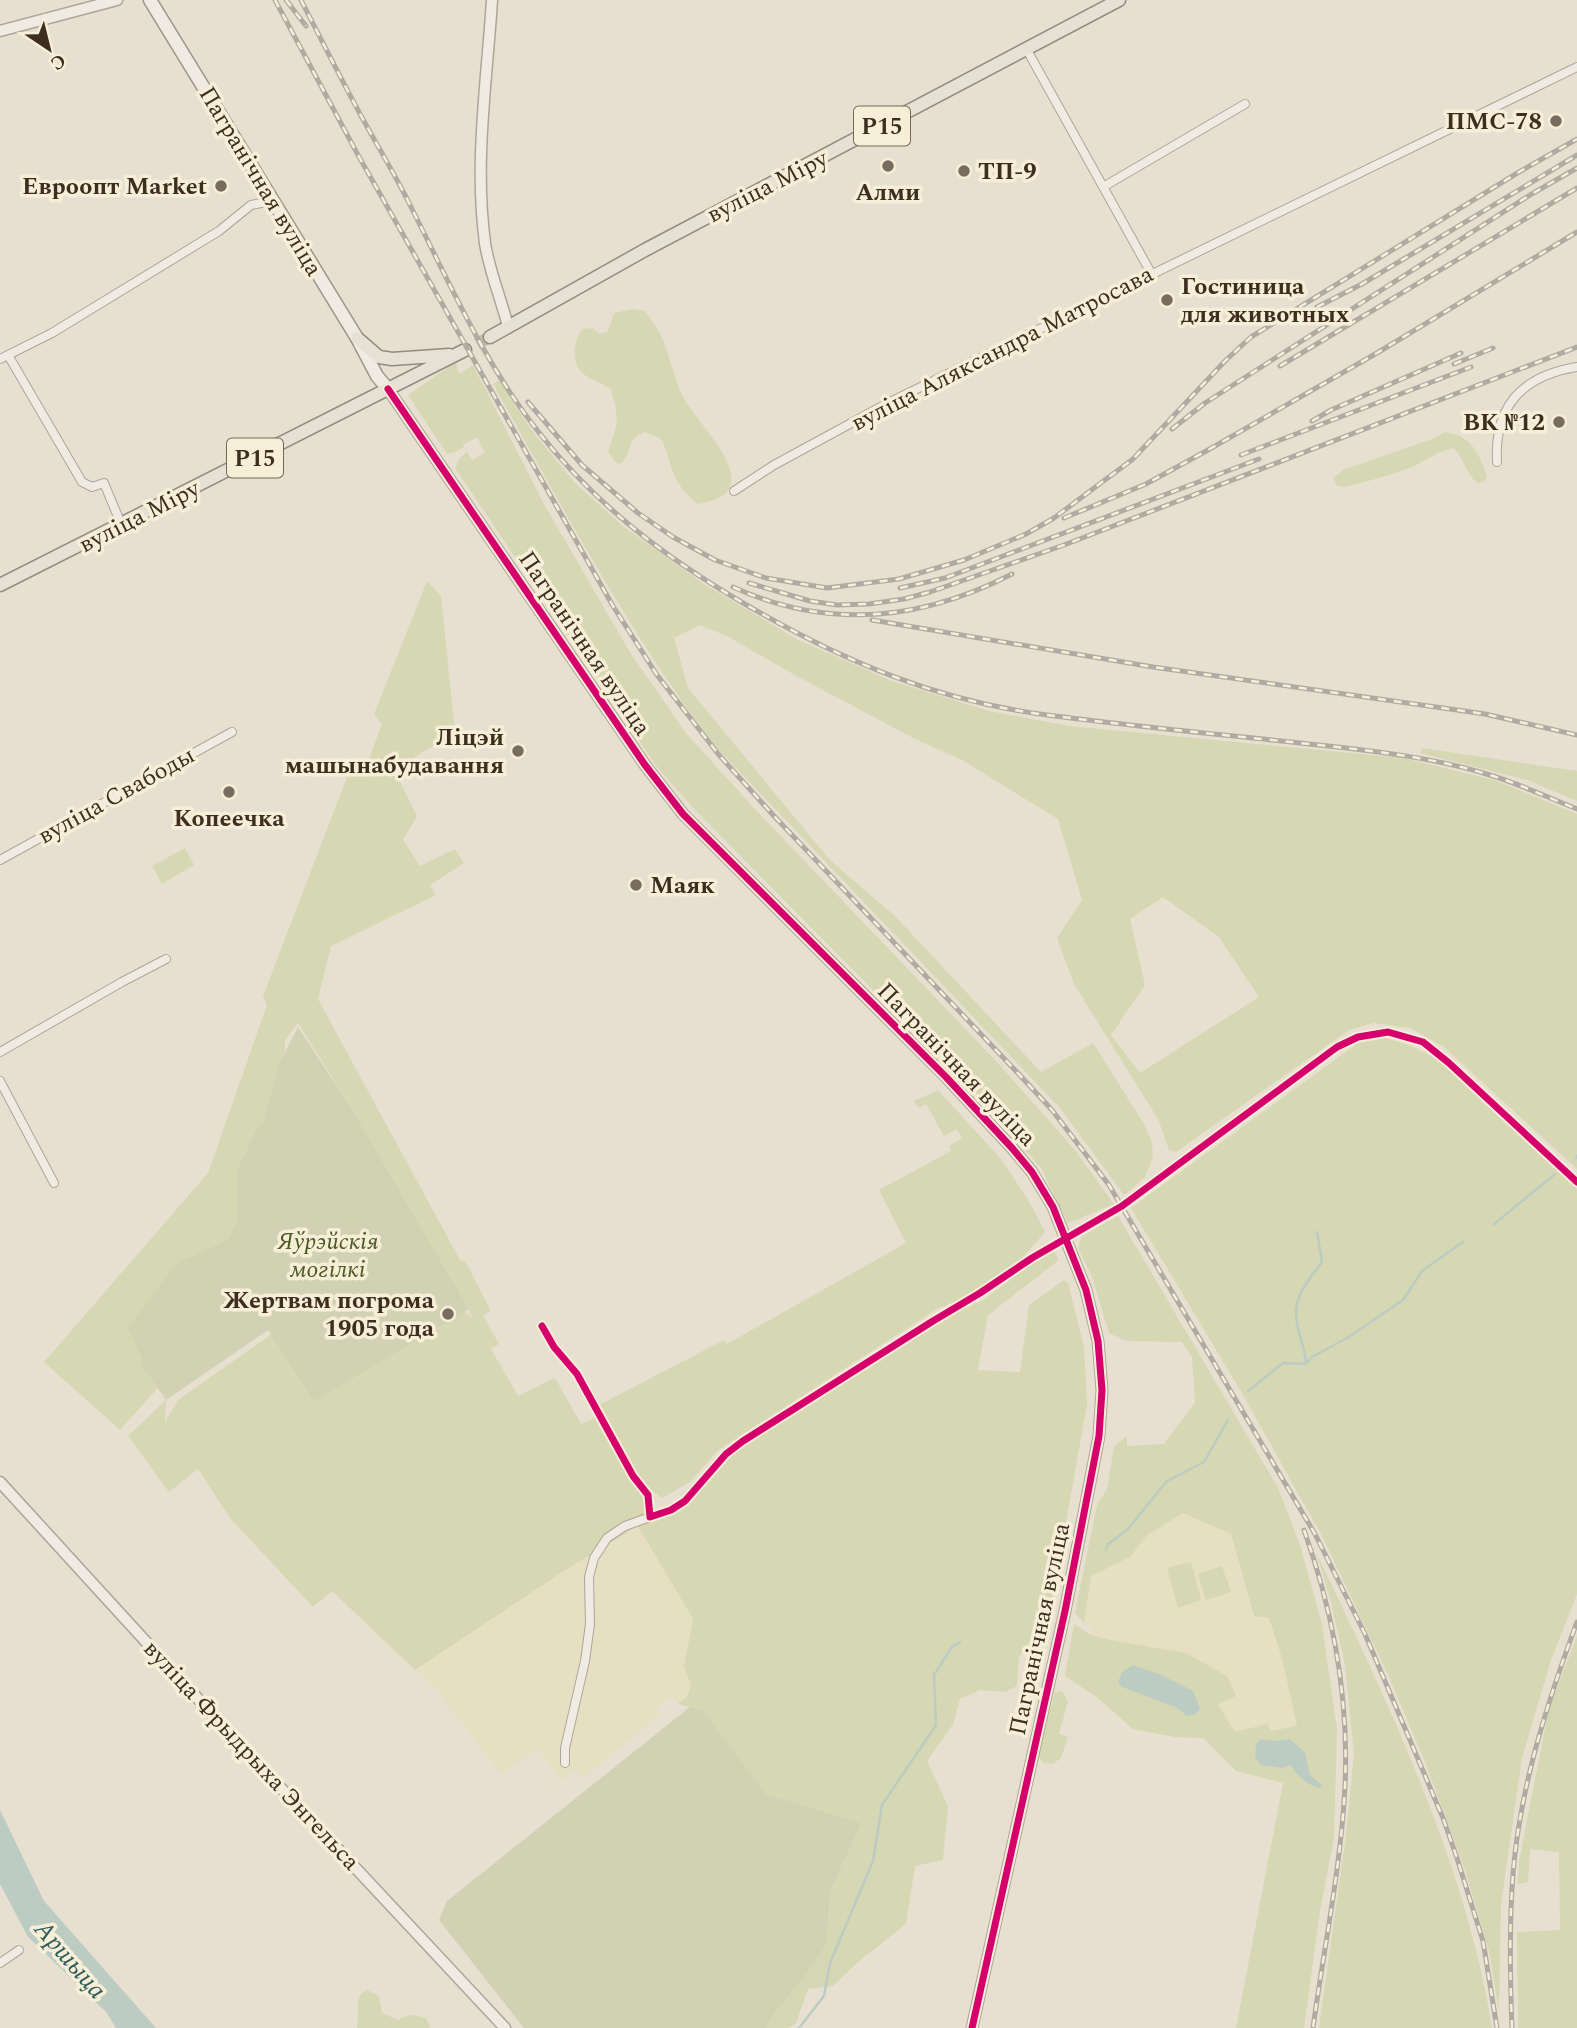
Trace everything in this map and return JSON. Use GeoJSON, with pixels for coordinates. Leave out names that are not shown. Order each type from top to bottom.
{"type":"FeatureCollection","features":[{"type":"Feature","properties":{"kind":"main road","name":"Пагранічная вуліца"},"geometry":{"type":"LineString","coordinates":[[150,0],[357,338],[377,376],[388,389]]}},
{"type":"Feature","properties":{"kind":"main road","name":"вуліца Міру"},"geometry":{"type":"LineString","coordinates":[[490,337],[634,256],[1119,0]]}},
{"type":"Feature","properties":{"kind":"main road","name":"вуліца Міру"},"geometry":{"type":"LineString","coordinates":[[0,585],[467,349],[392,359],[379,357],[357,338]]}},
{"type":"Feature","properties":{"kind":"street"},"geometry":{"type":"LineString","coordinates":[[0,31],[117,0]]}},
{"type":"Feature","properties":{"kind":"street"},"geometry":{"type":"LineString","coordinates":[[492,0],[481,129],[481,197],[485,245],[508,326]]}},
{"type":"Feature","properties":{"kind":"street"},"geometry":{"type":"LineString","coordinates":[[1027,50],[1151,273]]}},
{"type":"Feature","properties":{"kind":"street","name":"вуліца Аляксандра Матросава"},"geometry":{"type":"LineString","coordinates":[[734,491],[774,465],[890,402],[1577,67]]}},
{"type":"Feature","properties":{"kind":"street"},"geometry":{"type":"LineString","coordinates":[[1103,187],[1245,104]]}},
{"type":"Feature","properties":{"kind":"street"},"geometry":{"type":"LineString","coordinates":[[121,524],[104,484],[92,487],[82,482],[4,357],[52,332],[219,231],[251,205],[272,201]]}},
{"type":"Feature","properties":{"kind":"street"},"geometry":{"type":"LineString","coordinates":[[1497,462],[1496,440],[1502,416],[1517,393],[1541,379],[1577,367]]}},
{"type":"Feature","properties":{"kind":"street","name":"Пагранічная вуліца"},"geometry":{"type":"LineString","coordinates":[[388,389],[645,765],[683,814],[936,1068],[1032,1172],[1053,1207],[1086,1290],[1098,1341],[1102,1390],[1099,1437],[1065,1611],[972,2028]]}},
{"type":"Feature","properties":{"kind":"street","name":"вуліца Свабоды"},"geometry":{"type":"LineString","coordinates":[[0,860],[232,732]]}},
{"type":"Feature","properties":{"kind":"street"},"geometry":{"type":"LineString","coordinates":[[0,1052],[166,959]]}},
{"type":"Feature","properties":{"kind":"street"},"geometry":{"type":"LineString","coordinates":[[565,1763],[565,1748],[585,1661],[590,1624],[589,1577],[594,1558],[607,1538],[625,1526],[671,1510],[685,1501],[726,1454],[743,1441],[1066,1238],[1122,1206],[1337,1047],[1358,1037],[1388,1032],[1423,1042],[1577,1182]]}},
{"type":"Feature","properties":{"kind":"street"},"geometry":{"type":"LineString","coordinates":[[0,1081],[54,1183]]}},
{"type":"Feature","properties":{"kind":"street"},"geometry":{"type":"LineString","coordinates":[[542,1326],[554,1347],[577,1374],[633,1476],[648,1495],[650,1517]]}},
{"type":"Feature","properties":{"kind":"street","name":"вуліца Фрыдрыха Энгельса"},"geometry":{"type":"LineString","coordinates":[[0,1482],[505,2028]]}},
{"type":"Feature","properties":{"kind":"street"},"geometry":{"type":"LineString","coordinates":[[0,1963],[19,1950]]}},
{"type":"Feature","properties":{"kind":"shaded area"},"geometry":{"type":"Polygon","coordinates":[[[1183,1513],[1231,1534],[1253,1616],[1269,1617],[1282,1658],[1297,1726],[1270,1731],[1268,1725],[1235,1733],[1218,1703],[1110,1640],[1091,1635],[1092,1626],[1084,1623],[1091,1576],[1129,1557],[1147,1535],[1183,1513]]]}},
{"type":"Feature","properties":{"kind":"shaded area"},"geometry":{"type":"Polygon","coordinates":[[[638,1526],[693,1619],[684,1665],[692,1685],[687,1697],[677,1704],[672,1696],[656,1709],[660,1715],[583,1778],[575,1769],[561,1782],[538,1748],[501,1775],[438,1692],[416,1670],[567,1569],[638,1526]]]}},
{"type":"Feature","properties":{"kind":"green space"},"geometry":{"type":"Polygon","coordinates":[[[633,309],[645,311],[657,328],[682,395],[725,457],[731,473],[730,487],[720,497],[697,504],[677,481],[661,439],[645,432],[634,439],[620,464],[615,462],[608,451],[617,420],[611,389],[580,370],[575,359],[575,347],[582,329],[592,328],[600,334],[608,331],[614,313],[633,309]]]}},
{"type":"Feature","properties":{"kind":"green space"},"geometry":{"type":"Polygon","coordinates":[[[457,361],[460,374],[473,365],[545,506],[631,654],[686,733],[753,807],[997,1062],[1075,1150],[1114,1204],[1068,1223],[1041,1168],[980,1098],[696,811],[657,767],[455,468],[459,459],[467,452],[472,460],[485,453],[477,437],[463,445],[464,447],[447,454],[408,395],[457,361]]]}},
{"type":"Feature","properties":{"kind":"green space"},"geometry":{"type":"Polygon","coordinates":[[[499,380],[532,431],[575,483],[624,527],[704,584],[798,640],[892,681],[989,711],[1069,726],[1403,758],[1494,780],[1577,814],[1577,1169],[1444,1047],[1410,1028],[1374,1023],[1349,1030],[1176,1152],[1169,1150],[1158,1119],[1074,984],[1057,938],[1082,900],[1058,819],[962,760],[913,738],[727,636],[699,625],[674,638],[688,688],[830,860],[895,916],[1041,1072],[1093,1043],[1144,1124],[1152,1142],[1153,1157],[1145,1177],[1124,1195],[1060,1108],[714,745],[624,613],[493,384],[499,380]],[[1163,897],[1130,919],[1145,985],[1111,1035],[1140,1073],[1259,997],[1219,937],[1163,897]]]}},
{"type":"Feature","properties":{"kind":"green space"},"geometry":{"type":"Polygon","coordinates":[[[1445,432],[1462,437],[1473,447],[1487,476],[1485,482],[1477,483],[1473,479],[1454,448],[1415,466],[1346,487],[1337,486],[1333,478],[1343,470],[1435,438],[1445,432]]]}},
{"type":"Feature","properties":{"kind":"green space"},"geometry":{"type":"Polygon","coordinates":[[[427,581],[441,596],[455,732],[394,770],[417,816],[403,840],[420,866],[455,849],[464,863],[430,885],[436,895],[331,946],[318,999],[460,1260],[465,1261],[491,1311],[483,1315],[499,1344],[491,1349],[518,1396],[555,1378],[581,1424],[595,1418],[629,1478],[659,1514],[691,1493],[725,1457],[939,1321],[985,1299],[1035,1261],[1054,1251],[1059,1260],[988,1315],[978,1370],[1020,1372],[1029,1305],[1064,1280],[1068,1283],[1084,1347],[1087,1404],[1049,1618],[1019,1657],[1017,1686],[1005,1692],[980,1690],[960,1699],[953,1724],[927,1761],[948,1806],[943,1860],[915,1866],[906,1924],[833,1986],[808,1989],[796,2023],[788,2028],[527,2028],[805,1922],[829,1920],[831,1890],[861,1823],[766,1794],[702,1709],[677,1704],[687,1697],[691,1685],[684,1666],[693,1619],[638,1526],[567,1569],[415,1670],[332,1591],[313,1607],[230,1518],[198,1469],[169,1492],[128,1436],[166,1400],[165,1422],[178,1400],[283,1326],[458,1306],[472,1318],[350,1106],[298,1023],[285,1040],[285,1067],[319,1070],[155,1391],[120,1430],[44,1362],[208,1173],[267,1005],[263,996],[347,777],[364,772],[382,724],[374,714],[427,581]]]}},
{"type":"Feature","properties":{"kind":"green space"},"geometry":{"type":"Polygon","coordinates":[[[1422,748],[1577,771],[1577,801],[1527,780],[1420,753],[1422,748]]]}},
{"type":"Feature","properties":{"kind":"green space"},"geometry":{"type":"Polygon","coordinates":[[[185,848],[194,865],[162,884],[152,866],[185,848]]]}},
{"type":"Feature","properties":{"kind":"green space","name":"Яўрэйскія могілкі"},"geometry":{"type":"Polygon","coordinates":[[[298,1027],[350,1106],[469,1309],[314,1401],[268,1330],[166,1400],[140,1362],[143,1360],[128,1328],[176,1264],[228,1240],[238,1220],[237,1171],[255,1133],[263,1123],[280,1062],[298,1027]]]}},
{"type":"Feature","properties":{"kind":"green space"},"geometry":{"type":"Polygon","coordinates":[[[1386,1038],[1414,1047],[1438,1060],[1577,1189],[1577,1594],[1551,1660],[1522,1758],[1501,1904],[1499,2011],[1489,1951],[1464,1867],[1425,1762],[1388,1675],[1322,1536],[1239,1388],[1131,1208],[1358,1043],[1386,1038]]]}},
{"type":"Feature","properties":{"kind":"green space"},"geometry":{"type":"Polygon","coordinates":[[[938,1090],[1001,1159],[1030,1203],[1045,1232],[1024,1256],[978,1292],[937,1309],[718,1450],[690,1482],[662,1498],[633,1468],[599,1405],[724,1340],[727,1344],[906,1243],[879,1190],[951,1151],[949,1146],[962,1138],[957,1129],[944,1136],[926,1104],[918,1108],[914,1101],[938,1090]]]}},
{"type":"Feature","properties":{"kind":"green space"},"geometry":{"type":"Polygon","coordinates":[[[1118,1216],[1278,1488],[1300,1545],[1322,1624],[1337,1729],[1334,1838],[1320,1911],[1304,2028],[1236,2028],[1283,1783],[1236,1771],[1203,1738],[1175,1737],[1133,1729],[1095,1696],[1065,1676],[1074,1624],[1091,1635],[1110,1640],[1186,1653],[1227,1676],[1236,1696],[1218,1704],[1235,1732],[1268,1724],[1270,1731],[1297,1726],[1282,1658],[1269,1618],[1254,1616],[1231,1534],[1183,1513],[1147,1535],[1130,1557],[1091,1576],[1084,1623],[1075,1613],[1097,1505],[1107,1489],[1114,1447],[1127,1436],[1127,1446],[1164,1444],[1195,1402],[1192,1358],[1182,1342],[1127,1341],[1109,1333],[1092,1277],[1078,1248],[1082,1236],[1118,1216]],[[1133,1665],[1122,1687],[1175,1707],[1187,1716],[1133,1665]],[[1261,1739],[1290,1765],[1321,1784],[1310,1775],[1305,1752],[1290,1739],[1261,1739]]]}},
{"type":"Feature","properties":{"kind":"green space"},"geometry":{"type":"Polygon","coordinates":[[[1316,1552],[1396,1725],[1444,1844],[1480,1966],[1492,2028],[1319,2028],[1346,1835],[1354,1754],[1345,1665],[1331,1602],[1316,1552]]]}},
{"type":"Feature","properties":{"kind":"green space"},"geometry":{"type":"Polygon","coordinates":[[[1191,1562],[1201,1600],[1178,1608],[1167,1568],[1191,1562]]]}},
{"type":"Feature","properties":{"kind":"green space"},"geometry":{"type":"Polygon","coordinates":[[[1222,1566],[1231,1592],[1206,1600],[1198,1574],[1222,1566]]]}},
{"type":"Feature","properties":{"kind":"green space"},"geometry":{"type":"Polygon","coordinates":[[[1577,1636],[1577,2028],[1518,2028],[1517,1932],[1560,1930],[1559,1852],[1530,1849],[1528,1882],[1518,1884],[1519,1861],[1549,1708],[1577,1636]]]}},
{"type":"Feature","properties":{"kind":"green space"},"geometry":{"type":"Polygon","coordinates":[[[1062,1691],[1068,1701],[1059,1734],[1068,1737],[1061,1758],[1053,1764],[1043,1763],[1038,1756],[1055,1692],[1062,1691]]]}},
{"type":"Feature","properties":{"kind":"green space"},"geometry":{"type":"Polygon","coordinates":[[[690,1707],[702,1709],[766,1794],[861,1823],[831,1890],[826,1945],[774,2013],[766,2028],[524,2028],[439,1920],[447,1901],[690,1707]]]}},
{"type":"Feature","properties":{"kind":"green space"},"geometry":{"type":"Polygon","coordinates":[[[367,1990],[379,1996],[382,2013],[398,2020],[412,2015],[423,2017],[427,2019],[430,2028],[357,2028],[360,1995],[367,1990]]]}},
{"type":"Feature","properties":{"kind":"water"},"geometry":{"type":"Polygon","coordinates":[[[1133,1665],[1193,1691],[1200,1708],[1196,1714],[1187,1716],[1175,1707],[1122,1687],[1118,1682],[1122,1672],[1133,1665]]]}},
{"type":"Feature","properties":{"kind":"water"},"geometry":{"type":"Polygon","coordinates":[[[1261,1739],[1290,1739],[1305,1752],[1310,1775],[1322,1788],[1304,1780],[1290,1765],[1282,1768],[1261,1765],[1255,1757],[1256,1744],[1261,1739]]]}},
{"type":"Feature","properties":{"kind":"water","name":"Аршыца"},"geometry":{"type":"Polygon","coordinates":[[[0,1810],[44,1901],[156,2028],[116,2028],[106,2012],[28,1937],[0,1884],[0,1810]]]}},
{"type":"Feature","properties":{"kind":"waterway"},"geometry":{"type":"LineString","coordinates":[[1494,1224],[1555,1174]]}},
{"type":"Feature","properties":{"kind":"waterway"},"geometry":{"type":"LineString","coordinates":[[1306,1362],[1296,1314],[1302,1290],[1322,1262],[1317,1232]]}},
{"type":"Feature","properties":{"kind":"waterway"},"geometry":{"type":"LineString","coordinates":[[1248,1391],[1283,1363],[1306,1364],[1312,1357],[1347,1338],[1403,1300],[1422,1271],[1463,1242]]}},
{"type":"Feature","properties":{"kind":"waterway"},"geometry":{"type":"LineString","coordinates":[[1106,1550],[1108,1544],[1127,1530],[1167,1481],[1204,1462],[1228,1420]]}},
{"type":"Feature","properties":{"kind":"waterway"},"geometry":{"type":"LineString","coordinates":[[799,2028],[824,1996],[830,1963],[873,1861],[882,1805],[936,1725],[934,1675],[952,1647],[960,1642]]}},
{"type":"Feature","properties":{"kind":"tunnel"},"geometry":{"type":"LineString","coordinates":[[477,344],[490,337]]}},
{"type":"Feature","properties":{"kind":"railway"},"geometry":{"type":"LineString","coordinates":[[275,0],[358,155],[613,606],[657,675],[719,755],[774,816],[1052,1110],[1109,1185],[1315,1534],[1365,1634],[1443,1818],[1457,1858],[1483,1941],[1497,2028]]}},
{"type":"Feature","properties":{"kind":"railway"},"geometry":{"type":"LineString","coordinates":[[286,0],[306,26]]}},
{"type":"Feature","properties":{"kind":"railway"},"geometry":{"type":"LineString","coordinates":[[301,0],[407,198],[469,323],[518,405],[560,457],[608,507],[662,550],[719,589],[786,627],[857,662],[968,700],[1047,715],[1348,748],[1422,759],[1493,776],[1577,809]]}},
{"type":"Feature","properties":{"kind":"railway"},"geometry":{"type":"LineString","coordinates":[[528,402],[582,465],[638,513],[673,537],[715,560],[766,578],[827,588],[899,579],[964,560],[1026,534],[1054,518],[1133,459],[1251,337],[1577,139]]}},
{"type":"Feature","properties":{"kind":"railway"},"geometry":{"type":"LineString","coordinates":[[1317,307],[1362,284],[1577,155]]}},
{"type":"Feature","properties":{"kind":"railway"},"geometry":{"type":"LineString","coordinates":[[1172,429],[1205,403],[1530,195],[1577,168]]}},
{"type":"Feature","properties":{"kind":"railway"},"geometry":{"type":"LineString","coordinates":[[1280,366],[1577,188]]}},
{"type":"Feature","properties":{"kind":"railway"},"geometry":{"type":"LineString","coordinates":[[1064,518],[1146,484],[1208,450],[1377,353],[1577,232]]}},
{"type":"Feature","properties":{"kind":"railway"},"geometry":{"type":"LineString","coordinates":[[749,583],[810,601],[837,605],[869,604],[930,592],[1064,545],[1577,347]]}},
{"type":"Feature","properties":{"kind":"railway"},"geometry":{"type":"LineString","coordinates":[[1454,364],[1493,348]]}},
{"type":"Feature","properties":{"kind":"railway"},"geometry":{"type":"LineString","coordinates":[[1312,421],[1331,410],[1461,353]]}},
{"type":"Feature","properties":{"kind":"railway"},"geometry":{"type":"LineString","coordinates":[[1241,455],[1471,367]]}},
{"type":"Feature","properties":{"kind":"railway"},"geometry":{"type":"LineString","coordinates":[[900,588],[945,578],[1259,459]]}},
{"type":"Feature","properties":{"kind":"railway"},"geometry":{"type":"LineString","coordinates":[[733,587],[768,601],[803,610],[874,614],[943,602],[1012,574]]}},
{"type":"Feature","properties":{"kind":"railway"},"geometry":{"type":"LineString","coordinates":[[872,620],[1153,667],[1485,714],[1577,735]]}},
{"type":"Feature","properties":{"kind":"railway"},"geometry":{"type":"LineString","coordinates":[[1304,1530],[1331,1624],[1341,1688],[1346,1753],[1340,1847],[1313,2028]]}},
{"type":"Feature","properties":{"kind":"railway"},"geometry":{"type":"LineString","coordinates":[[1512,2028],[1510,1932],[1513,1874],[1522,1809],[1536,1746],[1577,1622]]}},
{"type":"Feature","properties":{"kind":"cycle path"},"geometry":{"type":"LineString","coordinates":[[388,389],[645,765],[683,814],[946,1077],[1032,1172],[1053,1207],[1086,1290],[1098,1341],[1102,1390],[1099,1436],[1065,1611],[972,2028]]}},
{"type":"Feature","properties":{"kind":"cycle path"},"geometry":{"type":"LineString","coordinates":[[542,1326],[554,1347],[577,1374],[633,1476],[648,1495],[650,1517],[671,1510],[685,1501],[726,1454],[743,1441],[1032,1258],[1122,1206],[1337,1047],[1358,1037],[1388,1032],[1423,1042],[1577,1182]]}},
{"type":"Feature","properties":{"kind":"place","name":"ПМС-78"},"geometry":{"type":"Point","coordinates":[1556,121]}},
{"type":"Feature","properties":{"kind":"place","name":"Алми"},"geometry":{"type":"Point","coordinates":[888,166]}},
{"type":"Feature","properties":{"kind":"place","name":"ТП-9"},"geometry":{"type":"Point","coordinates":[964,171]}},
{"type":"Feature","properties":{"kind":"place","name":"Евроопт Market"},"geometry":{"type":"Point","coordinates":[221,186]}},
{"type":"Feature","properties":{"kind":"place","name":"Гостиница для животных"},"geometry":{"type":"Point","coordinates":[1167,300]}},
{"type":"Feature","properties":{"kind":"place","name":"ВК №12"},"geometry":{"type":"Point","coordinates":[1559,422]}},
{"type":"Feature","properties":{"kind":"place","name":"Ліцэй машынабудавання"},"geometry":{"type":"Point","coordinates":[518,751]}},
{"type":"Feature","properties":{"kind":"place","name":"Копеечка"},"geometry":{"type":"Point","coordinates":[229,792]}},
{"type":"Feature","properties":{"kind":"place","name":"Маяк"},"geometry":{"type":"Point","coordinates":[636,885]}},
{"type":"Feature","properties":{"kind":"place","name":"Жертвам погрома 1905 года"},"geometry":{"type":"Point","coordinates":[448,1314]}}]}
